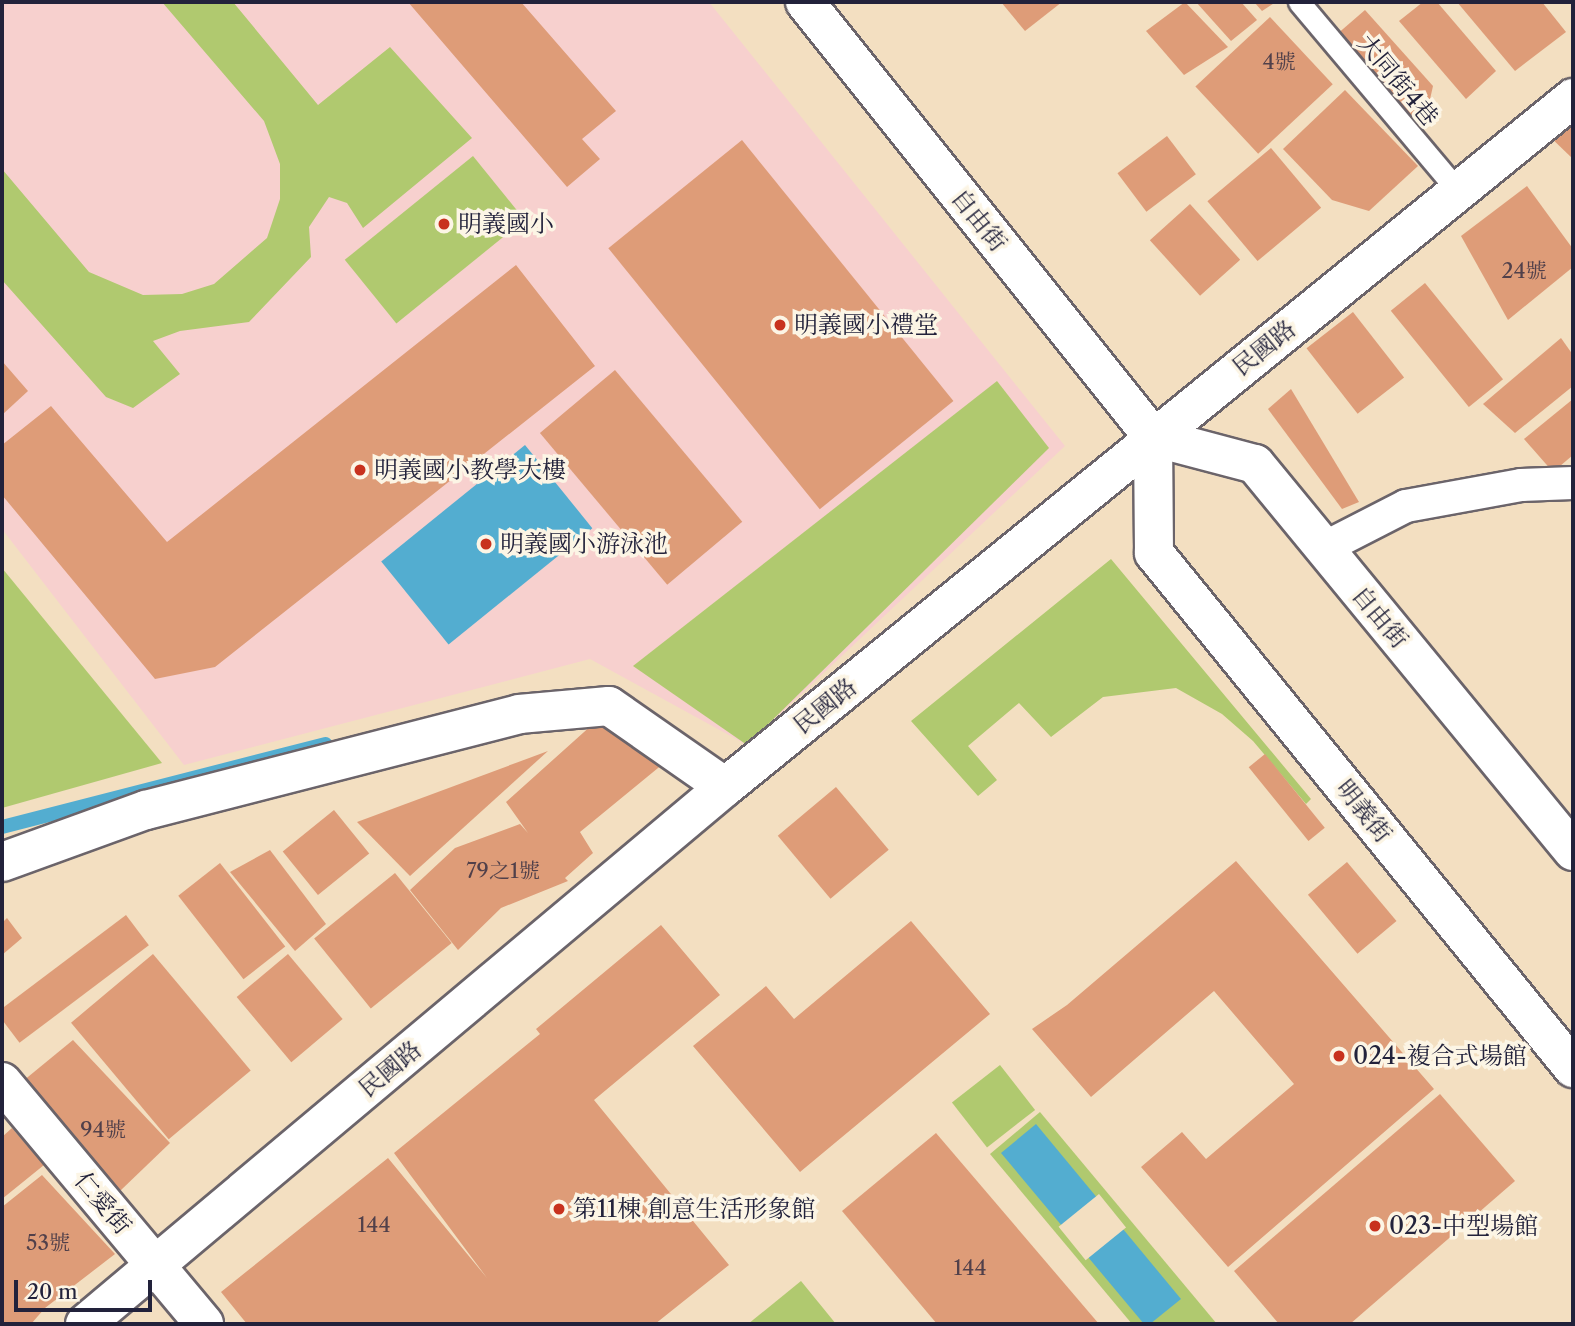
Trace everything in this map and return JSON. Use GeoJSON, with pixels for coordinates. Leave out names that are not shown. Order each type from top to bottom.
{"type":"FeatureCollection","features":[{"type":"Feature","properties":{"kind":"street","name":"自由街"},"geometry":{"type":"LineString","coordinates":[[805,2],[1153,437],[1255,464],[1573,851]]}},
{"type":"Feature","properties":{"kind":"street","name":"民國路"},"geometry":{"type":"LineString","coordinates":[[85,1324],[725,787],[1573,98]]}},
{"type":"Feature","properties":{"kind":"street","name":"明義街"},"geometry":{"type":"LineString","coordinates":[[1153,437],[1154,553],[1573,1068]]}},
{"type":"Feature","properties":{"kind":"street"},"geometry":{"type":"LineString","coordinates":[[1324,548],[1406,506],[1521,485],[1573,483]]}},
{"type":"Feature","properties":{"kind":"street"},"geometry":{"type":"LineString","coordinates":[[2,862],[146,810],[519,714],[609,706],[725,787]]}},
{"type":"Feature","properties":{"kind":"street","name":"仁愛街"},"geometry":{"type":"LineString","coordinates":[[2,1082],[204,1324]]}},
{"type":"Feature","properties":{"kind":"lane","name":"大同街4巷"},"geometry":{"type":"LineString","coordinates":[[1299,2],[1458,191]]}},
{"type":"Feature","properties":{"kind":"shaded area","name":"明義國小"},"geometry":{"type":"Polygon","coordinates":[[[2,2],[709,2],[1065,446],[747,745],[590,659],[184,765],[2,529],[2,2]]]}},
{"type":"Feature","properties":{"kind":"green space"},"geometry":{"type":"Polygon","coordinates":[[[162,2],[233,2],[318,105],[390,47],[472,138],[363,228],[347,203],[329,197],[309,227],[311,257],[249,322],[180,331],[153,341],[180,374],[133,408],[106,397],[2,280],[2,169],[89,272],[143,295],[182,294],[214,284],[267,238],[280,199],[280,164],[264,121],[162,2]]]}},
{"type":"Feature","properties":{"kind":"green space"},"geometry":{"type":"Polygon","coordinates":[[[473,156],[525,220],[396,324],[345,260],[473,156]]]}},
{"type":"Feature","properties":{"kind":"green space"},"geometry":{"type":"Polygon","coordinates":[[[997,381],[1049,448],[747,745],[633,666],[997,381]]]}},
{"type":"Feature","properties":{"kind":"green space"},"geometry":{"type":"Polygon","coordinates":[[[1111,559],[1311,799],[1306,804],[1253,741],[1222,714],[1176,688],[1103,697],[1051,737],[1019,703],[968,746],[997,780],[978,796],[911,721],[1111,559]]]}},
{"type":"Feature","properties":{"kind":"green space"},"geometry":{"type":"Polygon","coordinates":[[[2,568],[162,763],[2,808],[2,568]]]}},
{"type":"Feature","properties":{"kind":"green space"},"geometry":{"type":"Polygon","coordinates":[[[1000,1065],[1035,1110],[987,1147],[952,1103],[1000,1065]]]}},
{"type":"Feature","properties":{"kind":"green space"},"geometry":{"type":"Polygon","coordinates":[[[1040,1112],[1217,1324],[1132,1324],[990,1154],[1040,1112]]]}},
{"type":"Feature","properties":{"kind":"green space"},"geometry":{"type":"Polygon","coordinates":[[[801,1281],[836,1324],[748,1324],[801,1281]]]}},
{"type":"Feature","properties":{"kind":"water","name":"明義國小游泳池"},"geometry":{"type":"Polygon","coordinates":[[[525,445],[592,528],[449,645],[381,561],[525,445]]]}},
{"type":"Feature","properties":{"kind":"water"},"geometry":{"type":"Polygon","coordinates":[[[1036,1124],[1181,1299],[1150,1324],[1144,1324],[1001,1153],[1036,1124]]]}},
{"type":"Feature","properties":{"kind":"pier"},"geometry":{"type":"Polygon","coordinates":[[[1099,1194],[1126,1227],[1086,1260],[1059,1227],[1099,1194]]]}},
{"type":"Feature","properties":{"kind":"building"},"geometry":{"type":"Polygon","coordinates":[[[408,2],[521,2],[616,111],[582,139],[600,159],[567,187],[408,2]]]}},
{"type":"Feature","properties":{"kind":"building"},"geometry":{"type":"Polygon","coordinates":[[[1001,2],[1062,2],[1025,31],[1001,2]]]}},
{"type":"Feature","properties":{"kind":"building"},"geometry":{"type":"Polygon","coordinates":[[[1185,2],[1228,47],[1184,75],[1146,31],[1185,2]]]}},
{"type":"Feature","properties":{"kind":"building"},"geometry":{"type":"Polygon","coordinates":[[[1196,2],[1241,2],[1257,20],[1231,41],[1196,2]]]}},
{"type":"Feature","properties":{"kind":"building"},"geometry":{"type":"Polygon","coordinates":[[[1254,2],[1276,2],[1262,11],[1254,2]]]}},
{"type":"Feature","properties":{"kind":"building"},"geometry":{"type":"Polygon","coordinates":[[[1423,2],[1437,2],[1496,71],[1466,99],[1399,21],[1423,2]]]}},
{"type":"Feature","properties":{"kind":"building"},"geometry":{"type":"Polygon","coordinates":[[[1457,2],[1542,2],[1566,32],[1515,71],[1457,2]]]}},
{"type":"Feature","properties":{"kind":"building"},"geometry":{"type":"Polygon","coordinates":[[[1365,10],[1433,86],[1426,117],[1383,119],[1321,48],[1365,10]]]}},
{"type":"Feature","properties":{"kind":"building"},"geometry":{"type":"Polygon","coordinates":[[[1270,17],[1333,84],[1258,154],[1195,87],[1270,17]]]}},
{"type":"Feature","properties":{"kind":"building"},"geometry":{"type":"Polygon","coordinates":[[[1345,90],[1418,166],[1369,211],[1332,200],[1283,149],[1345,90]]]}},
{"type":"Feature","properties":{"kind":"building"},"geometry":{"type":"Polygon","coordinates":[[[1573,115],[1573,159],[1546,133],[1573,115]]]}},
{"type":"Feature","properties":{"kind":"building"},"geometry":{"type":"Polygon","coordinates":[[[1167,136],[1196,174],[1146,212],[1117,173],[1167,136]]]}},
{"type":"Feature","properties":{"kind":"building","name":"明義國小禮堂"},"geometry":{"type":"Polygon","coordinates":[[[742,140],[953,401],[820,509],[608,248],[742,140]]]}},
{"type":"Feature","properties":{"kind":"building"},"geometry":{"type":"Polygon","coordinates":[[[1271,148],[1321,208],[1258,261],[1207,201],[1271,148]]]}},
{"type":"Feature","properties":{"kind":"building"},"geometry":{"type":"Polygon","coordinates":[[[1527,186],[1573,249],[1573,267],[1508,320],[1461,236],[1527,186]]]}},
{"type":"Feature","properties":{"kind":"building"},"geometry":{"type":"Polygon","coordinates":[[[1190,204],[1240,260],[1200,296],[1150,240],[1190,204]]]}},
{"type":"Feature","properties":{"kind":"building","name":"明義國小教學大樓"},"geometry":{"type":"Polygon","coordinates":[[[516,265],[595,366],[215,667],[155,679],[2,495],[2,445],[51,406],[167,542],[516,265]]]}},
{"type":"Feature","properties":{"kind":"building"},"geometry":{"type":"Polygon","coordinates":[[[1425,283],[1503,379],[1469,407],[1391,311],[1425,283]]]}},
{"type":"Feature","properties":{"kind":"building"},"geometry":{"type":"Polygon","coordinates":[[[1353,312],[1404,377],[1358,414],[1307,348],[1353,312]]]}},
{"type":"Feature","properties":{"kind":"building"},"geometry":{"type":"Polygon","coordinates":[[[1561,338],[1573,355],[1573,386],[1515,433],[1483,404],[1561,338]]]}},
{"type":"Feature","properties":{"kind":"building"},"geometry":{"type":"Polygon","coordinates":[[[2,361],[28,391],[2,415],[2,361]]]}},
{"type":"Feature","properties":{"kind":"building"},"geometry":{"type":"Polygon","coordinates":[[[615,370],[742,522],[667,585],[540,433],[615,370]]]}},
{"type":"Feature","properties":{"kind":"building"},"geometry":{"type":"Polygon","coordinates":[[[1291,389],[1359,502],[1342,509],[1268,409],[1291,389]]]}},
{"type":"Feature","properties":{"kind":"building"},"geometry":{"type":"Polygon","coordinates":[[[1573,399],[1573,455],[1553,472],[1524,439],[1573,399]]]}},
{"type":"Feature","properties":{"kind":"building"},"geometry":{"type":"Polygon","coordinates":[[[603,715],[669,759],[580,832],[593,853],[565,878],[568,881],[501,908],[458,950],[410,890],[455,848],[520,824],[528,833],[506,802],[603,715]]]}},
{"type":"Feature","properties":{"kind":"building"},"geometry":{"type":"Polygon","coordinates":[[[548,751],[410,876],[357,822],[548,751]]]}},
{"type":"Feature","properties":{"kind":"building"},"geometry":{"type":"Polygon","coordinates":[[[1265,754],[1325,828],[1308,841],[1249,767],[1265,754]]]}},
{"type":"Feature","properties":{"kind":"building"},"geometry":{"type":"Polygon","coordinates":[[[836,787],[889,850],[830,899],[778,836],[836,787]]]}},
{"type":"Feature","properties":{"kind":"building"},"geometry":{"type":"Polygon","coordinates":[[[334,810],[369,854],[318,895],[283,852],[334,810]]]}},
{"type":"Feature","properties":{"kind":"building"},"geometry":{"type":"Polygon","coordinates":[[[270,850],[326,924],[295,951],[230,872],[270,850]]]}},
{"type":"Feature","properties":{"kind":"building","name":"024-複合式場館"},"geometry":{"type":"Polygon","coordinates":[[[1236,861],[1434,1089],[1228,1267],[1141,1167],[1182,1132],[1206,1159],[1294,1084],[1214,991],[1091,1097],[1032,1029],[1067,1005],[1236,861]]]}},
{"type":"Feature","properties":{"kind":"building"},"geometry":{"type":"Polygon","coordinates":[[[1347,862],[1396,921],[1357,954],[1308,895],[1347,862]]]}},
{"type":"Feature","properties":{"kind":"building"},"geometry":{"type":"Polygon","coordinates":[[[220,863],[285,947],[243,979],[178,896],[220,863]]]}},
{"type":"Feature","properties":{"kind":"building"},"geometry":{"type":"Polygon","coordinates":[[[395,873],[452,943],[371,1008],[314,938],[395,873]]]}},
{"type":"Feature","properties":{"kind":"building"},"geometry":{"type":"Polygon","coordinates":[[[126,915],[149,945],[19,1043],[2,1020],[2,1008],[126,915]]]}},
{"type":"Feature","properties":{"kind":"building"},"geometry":{"type":"Polygon","coordinates":[[[7,918],[22,938],[2,955],[2,923],[7,918]]]}},
{"type":"Feature","properties":{"kind":"building"},"geometry":{"type":"Polygon","coordinates":[[[911,921],[990,1014],[800,1172],[693,1046],[766,986],[794,1019],[911,921]]]}},
{"type":"Feature","properties":{"kind":"building"},"geometry":{"type":"Polygon","coordinates":[[[661,925],[720,995],[594,1100],[729,1265],[655,1324],[247,1324],[221,1292],[388,1158],[487,1278],[394,1153],[540,1034],[536,1029],[661,925]]]}},
{"type":"Feature","properties":{"kind":"building"},"geometry":{"type":"Polygon","coordinates":[[[153,954],[251,1070],[169,1139],[71,1023],[153,954]]]}},
{"type":"Feature","properties":{"kind":"building"},"geometry":{"type":"Polygon","coordinates":[[[288,954],[343,1019],[291,1062],[237,997],[288,954]]]}},
{"type":"Feature","properties":{"kind":"building"},"geometry":{"type":"Polygon","coordinates":[[[73,1040],[170,1143],[120,1191],[98,1187],[23,1081],[73,1040]]]}},
{"type":"Feature","properties":{"kind":"building","name":"023-中型場館"},"geometry":{"type":"Polygon","coordinates":[[[1440,1094],[1515,1181],[1350,1324],[1279,1324],[1234,1271],[1440,1094]]]}},
{"type":"Feature","properties":{"kind":"building"},"geometry":{"type":"Polygon","coordinates":[[[12,1128],[44,1165],[2,1199],[2,1137],[12,1128]]]}},
{"type":"Feature","properties":{"kind":"building"},"geometry":{"type":"Polygon","coordinates":[[[936,1133],[1099,1324],[937,1324],[842,1211],[936,1133]]]}},
{"type":"Feature","properties":{"kind":"building"},"geometry":{"type":"Polygon","coordinates":[[[42,1175],[115,1254],[45,1308],[31,1324],[2,1324],[2,1207],[42,1175]]]}},
{"type":"Feature","properties":{"kind":"waterway"},"geometry":{"type":"LineString","coordinates":[[2,827],[326,744]]}},
{"type":"Feature","properties":{"kind":"place","name":"明義國小"},"geometry":{"type":"Point","coordinates":[444,224]}},
{"type":"Feature","properties":{"kind":"place","name":"明義國小禮堂"},"geometry":{"type":"Point","coordinates":[780,325]}},
{"type":"Feature","properties":{"kind":"place","name":"明義國小教學大樓"},"geometry":{"type":"Point","coordinates":[360,470]}},
{"type":"Feature","properties":{"kind":"place","name":"明義國小游泳池"},"geometry":{"type":"Point","coordinates":[486,544]}},
{"type":"Feature","properties":{"kind":"place","name":"024-複合式場館"},"geometry":{"type":"Point","coordinates":[1339,1056]}},
{"type":"Feature","properties":{"kind":"place","name":"第11棟 創意生活形象館"},"geometry":{"type":"Point","coordinates":[559,1209]}},
{"type":"Feature","properties":{"kind":"place","name":"023-中型場館"},"geometry":{"type":"Point","coordinates":[1375,1226]}}]}
